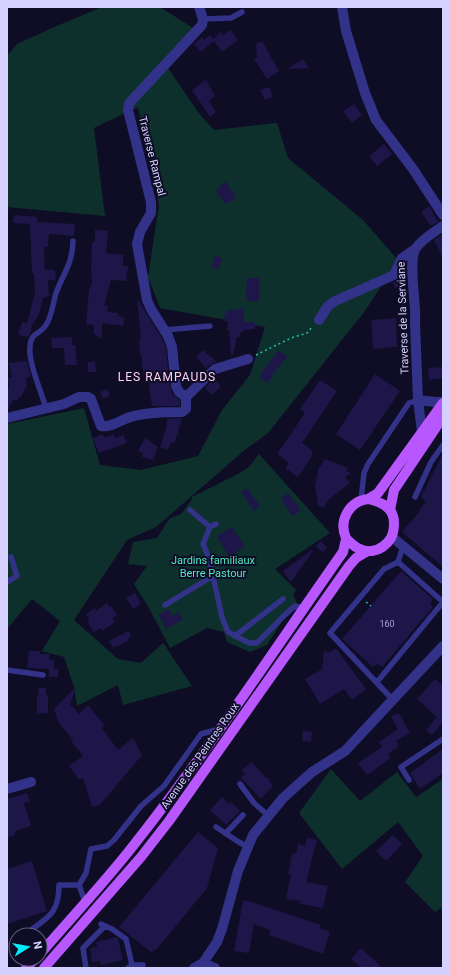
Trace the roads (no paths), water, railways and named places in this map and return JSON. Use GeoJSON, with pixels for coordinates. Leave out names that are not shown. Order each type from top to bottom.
{"type":"FeatureCollection","features":[{"type":"Feature","properties":{"kind":"main road"},"geometry":{"type":"LineString","coordinates":[[364,500],[383,504],[390,510],[394,518],[392,537],[385,545],[376,550],[366,552],[355,547],[346,539],[344,520],[348,510],[355,503],[378,493],[443,402]]}},
{"type":"Feature","properties":{"kind":"main road"},"geometry":{"type":"LineString","coordinates":[[390,510],[394,490],[443,417]]}},
{"type":"Feature","properties":{"kind":"main road","name":"Avenue des Peintres Roux"},"geometry":{"type":"LineString","coordinates":[[48,945],[134,845],[220,729],[343,552],[346,539]]}},
{"type":"Feature","properties":{"kind":"main road","name":"Avenue des Peintres Roux"},"geometry":{"type":"LineString","coordinates":[[44,968],[146,851],[169,821],[344,572],[356,558],[366,552]]}},
{"type":"Feature","properties":{"kind":"street"},"geometry":{"type":"LineString","coordinates":[[199,7],[203,19]]}},
{"type":"Feature","properties":{"kind":"street"},"geometry":{"type":"LineString","coordinates":[[342,7],[346,31],[354,59],[376,120],[413,169],[443,215]]}},
{"type":"Feature","properties":{"kind":"street","name":"Traverse Rampal"},"geometry":{"type":"LineString","coordinates":[[186,397],[179,392],[176,386],[172,347],[168,336],[151,309],[148,300],[137,244],[140,232],[151,213],[151,202],[128,110],[129,104],[202,24],[203,19]]}},
{"type":"Feature","properties":{"kind":"street","name":"Traverse de la Serviane"},"geometry":{"type":"LineString","coordinates":[[422,432],[418,400],[415,323],[416,312],[412,259],[415,249],[443,226]]}},
{"type":"Feature","properties":{"kind":"street"},"geometry":{"type":"LineString","coordinates":[[319,320],[328,306],[335,301],[383,282],[394,275],[402,258],[415,249]]}},
{"type":"Feature","properties":{"kind":"street"},"geometry":{"type":"LineString","coordinates":[[7,418],[64,404],[79,397],[88,397],[91,399],[101,426],[106,427],[134,416],[182,412],[186,409],[186,397],[215,369],[248,359]]}},
{"type":"Feature","properties":{"kind":"street"},"geometry":{"type":"LineString","coordinates":[[418,400],[443,402]]}},
{"type":"Feature","properties":{"kind":"street"},"geometry":{"type":"LineString","coordinates":[[392,537],[443,579]]}},
{"type":"Feature","properties":{"kind":"street"},"geometry":{"type":"LineString","coordinates":[[198,966],[217,942],[238,871],[253,835],[283,798],[312,772],[345,751],[443,646]]}},
{"type":"Feature","properties":{"kind":"street"},"geometry":{"type":"LineString","coordinates":[[7,789],[31,782]]}},
{"type":"Feature","properties":{"kind":"street"},"geometry":{"type":"LineString","coordinates":[[198,966],[215,968]]}},
{"type":"Feature","properties":{"kind":"lane"},"geometry":{"type":"LineString","coordinates":[[203,19],[231,18],[242,12]]}},
{"type":"Feature","properties":{"kind":"lane"},"geometry":{"type":"LineString","coordinates":[[46,408],[29,354],[30,343],[34,335],[46,326],[56,292],[68,268],[72,254],[72,240]]}},
{"type":"Feature","properties":{"kind":"lane"},"geometry":{"type":"LineString","coordinates":[[164,330],[210,326]]}},
{"type":"Feature","properties":{"kind":"lane"},"geometry":{"type":"LineString","coordinates":[[364,500],[364,473],[368,464],[409,403],[418,400]]}},
{"type":"Feature","properties":{"kind":"lane"},"geometry":{"type":"LineString","coordinates":[[415,496],[432,462],[443,445]]}},
{"type":"Feature","properties":{"kind":"lane"},"geometry":{"type":"LineString","coordinates":[[190,510],[210,527]]}},
{"type":"Feature","properties":{"kind":"lane"},"geometry":{"type":"LineString","coordinates":[[216,524],[210,527],[203,544],[209,558],[222,617],[228,632],[249,643],[257,643],[285,614],[295,606],[304,608]]}},
{"type":"Feature","properties":{"kind":"lane"},"geometry":{"type":"LineString","coordinates":[[393,700],[330,633],[384,569],[398,562],[403,546]]}},
{"type":"Feature","properties":{"kind":"lane"},"geometry":{"type":"LineString","coordinates":[[7,582],[17,576],[11,557]]}},
{"type":"Feature","properties":{"kind":"lane"},"geometry":{"type":"LineString","coordinates":[[377,682],[443,602],[398,562]]}},
{"type":"Feature","properties":{"kind":"lane"},"geometry":{"type":"LineString","coordinates":[[165,605],[212,576]]}},
{"type":"Feature","properties":{"kind":"lane"},"geometry":{"type":"LineString","coordinates":[[235,636],[283,599]]}},
{"type":"Feature","properties":{"kind":"lane"},"geometry":{"type":"LineString","coordinates":[[7,670],[44,676]]}},
{"type":"Feature","properties":{"kind":"lane"},"geometry":{"type":"LineString","coordinates":[[85,902],[79,885],[86,873],[91,849],[107,846],[114,840],[140,806],[164,786],[201,734],[220,729]]}},
{"type":"Feature","properties":{"kind":"lane"},"geometry":{"type":"LineString","coordinates":[[409,780],[401,767],[443,739]]}},
{"type":"Feature","properties":{"kind":"lane"},"geometry":{"type":"LineString","coordinates":[[240,784],[254,803],[268,816]]}},
{"type":"Feature","properties":{"kind":"lane"},"geometry":{"type":"LineString","coordinates":[[226,833],[243,815]]}},
{"type":"Feature","properties":{"kind":"lane"},"geometry":{"type":"LineString","coordinates":[[216,826],[248,847]]}},
{"type":"Feature","properties":{"kind":"lane"},"geometry":{"type":"LineString","coordinates":[[35,927],[51,916],[56,906],[59,885],[79,885]]}},
{"type":"Feature","properties":{"kind":"lane"},"geometry":{"type":"LineString","coordinates":[[86,968],[83,948],[103,925],[126,939],[130,966],[143,965]]}},
{"type":"Feature","properties":{"kind":"district","name":"LES RAMPAUDS"},"geometry":{"type":"Point","coordinates":[167,377]}},
{"type":"Feature","properties":{"kind":"park label","name":"Jardins familiaux Berre Pastour"},"geometry":{"type":"Point","coordinates":[213,566]}}]}
